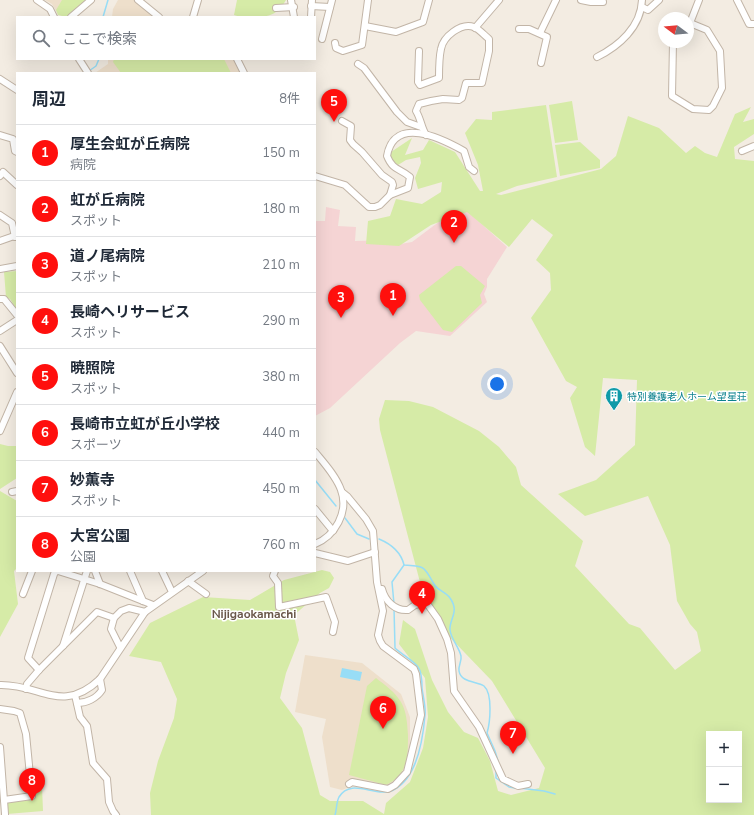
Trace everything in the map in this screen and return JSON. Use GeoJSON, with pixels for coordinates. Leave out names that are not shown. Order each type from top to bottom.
{"type":"FeatureCollection","features":[{"type":"Feature","properties":{"kind":"street"},"geometry":{"type":"LineString","coordinates":[[36,0],[50,9],[54,16]]}},
{"type":"Feature","properties":{"kind":"street"},"geometry":{"type":"LineString","coordinates":[[72,16],[90,0]]}},
{"type":"Feature","properties":{"kind":"street"},"geometry":{"type":"LineString","coordinates":[[138,0],[158,16]]}},
{"type":"Feature","properties":{"kind":"street"},"geometry":{"type":"LineString","coordinates":[[193,16],[198,0]]}},
{"type":"Feature","properties":{"kind":"street"},"geometry":{"type":"LineString","coordinates":[[291,0],[294,7],[294,16]]}},
{"type":"Feature","properties":{"kind":"street"},"geometry":{"type":"LineString","coordinates":[[322,39],[332,0]]}},
{"type":"Feature","properties":{"kind":"street"},"geometry":{"type":"LineString","coordinates":[[336,43],[336,48],[343,51],[362,45],[368,0]]}},
{"type":"Feature","properties":{"kind":"street"},"geometry":{"type":"LineString","coordinates":[[365,26],[396,32],[410,28],[423,22],[429,0]]}},
{"type":"Feature","properties":{"kind":"street"},"geometry":{"type":"LineString","coordinates":[[475,28],[499,0]]}},
{"type":"Feature","properties":{"kind":"street"},"geometry":{"type":"LineString","coordinates":[[540,33],[556,0]]}},
{"type":"Feature","properties":{"kind":"street"},"geometry":{"type":"LineString","coordinates":[[581,0],[603,2]]}},
{"type":"Feature","properties":{"kind":"street"},"geometry":{"type":"LineString","coordinates":[[597,57],[612,50],[628,36],[642,7],[642,0]]}},
{"type":"Feature","properties":{"kind":"street"},"geometry":{"type":"LineString","coordinates":[[642,7],[648,10],[659,0]]}},
{"type":"Feature","properties":{"kind":"street"},"geometry":{"type":"LineString","coordinates":[[694,12],[699,0]]}},
{"type":"Feature","properties":{"kind":"street"},"geometry":{"type":"LineString","coordinates":[[737,0],[749,24],[754,24]]}},
{"type":"Feature","properties":{"kind":"street"},"geometry":{"type":"LineString","coordinates":[[311,16],[312,3],[330,7]]}},
{"type":"Feature","properties":{"kind":"street"},"geometry":{"type":"LineString","coordinates":[[276,8],[294,7]]}},
{"type":"Feature","properties":{"kind":"street"},"geometry":{"type":"LineString","coordinates":[[673,48],[672,96],[693,109],[709,110],[713,106],[722,88],[720,51],[707,30],[694,25]]}},
{"type":"Feature","properties":{"kind":"street"},"geometry":{"type":"LineString","coordinates":[[419,51],[418,82],[420,85],[424,85],[439,78],[441,48],[448,37],[460,27],[475,28],[489,39],[489,51],[482,83],[466,83],[462,98],[459,100],[443,99],[419,104],[416,111],[421,120],[421,127],[426,135]]}},
{"type":"Feature","properties":{"kind":"street"},"geometry":{"type":"LineString","coordinates":[[519,29],[540,33],[547,37],[541,63]]}},
{"type":"Feature","properties":{"kind":"street"},"geometry":{"type":"LineString","coordinates":[[80,60],[87,72]]}},
{"type":"Feature","properties":{"kind":"street"},"geometry":{"type":"LineString","coordinates":[[238,60],[244,72]]}},
{"type":"Feature","properties":{"kind":"street"},"geometry":{"type":"LineString","coordinates":[[358,64],[364,68],[397,112],[407,122],[421,127]]}},
{"type":"Feature","properties":{"kind":"street"},"geometry":{"type":"LineString","coordinates":[[0,79],[16,89]]}},
{"type":"Feature","properties":{"kind":"street"},"geometry":{"type":"LineString","coordinates":[[342,121],[351,126],[350,140],[352,144],[362,152],[382,175],[392,182],[393,185],[390,195]]}},
{"type":"Feature","properties":{"kind":"street"},"geometry":{"type":"LineString","coordinates":[[316,176],[344,185],[369,207],[380,205],[390,195],[408,188],[410,177],[394,169],[387,156],[394,140],[407,132],[426,135],[464,151],[469,167],[474,171]]}},
{"type":"Feature","properties":{"kind":"street"},"geometry":{"type":"LineString","coordinates":[[0,135],[13,139],[16,152]]}},
{"type":"Feature","properties":{"kind":"street"},"geometry":{"type":"LineString","coordinates":[[742,151],[754,146]]}},
{"type":"Feature","properties":{"kind":"street"},"geometry":{"type":"LineString","coordinates":[[0,176],[3,172],[16,184]]}},
{"type":"Feature","properties":{"kind":"street"},"geometry":{"type":"LineString","coordinates":[[0,215],[12,223],[16,236],[0,241]]}},
{"type":"Feature","properties":{"kind":"street"},"geometry":{"type":"LineString","coordinates":[[0,269],[16,266]]}},
{"type":"Feature","properties":{"kind":"street"},"geometry":{"type":"LineString","coordinates":[[0,299],[4,299],[16,314]]}},
{"type":"Feature","properties":{"kind":"street"},"geometry":{"type":"LineString","coordinates":[[0,331],[16,321]]}},
{"type":"Feature","properties":{"kind":"street"},"geometry":{"type":"LineString","coordinates":[[0,346],[16,371]]}},
{"type":"Feature","properties":{"kind":"street"},"geometry":{"type":"LineString","coordinates":[[0,431],[16,394]]}},
{"type":"Feature","properties":{"kind":"street"},"geometry":{"type":"LineString","coordinates":[[316,453],[332,474],[342,492],[343,503],[340,518],[333,531],[323,541],[316,544]]}},
{"type":"Feature","properties":{"kind":"street"},"geometry":{"type":"LineString","coordinates":[[342,492],[348,496],[372,526],[377,582],[383,611],[378,635],[383,646],[414,669],[416,674],[421,715],[407,772],[395,785],[388,788],[382,788],[352,782],[349,784]]}},
{"type":"Feature","properties":{"kind":"street"},"geometry":{"type":"LineString","coordinates":[[316,510],[333,531]]}},
{"type":"Feature","properties":{"kind":"street"},"geometry":{"type":"LineString","coordinates":[[316,552],[348,561],[375,552]]}},
{"type":"Feature","properties":{"kind":"street"},"geometry":{"type":"LineString","coordinates":[[23,594],[32,572]]}},
{"type":"Feature","properties":{"kind":"street"},"geometry":{"type":"LineString","coordinates":[[39,670],[28,658],[57,572]]}},
{"type":"Feature","properties":{"kind":"street"},"geometry":{"type":"LineString","coordinates":[[60,572],[100,584],[153,605]]}},
{"type":"Feature","properties":{"kind":"street"},"geometry":{"type":"LineString","coordinates":[[64,646],[87,572]]}},
{"type":"Feature","properties":{"kind":"street"},"geometry":{"type":"LineString","coordinates":[[95,572],[100,584]]}},
{"type":"Feature","properties":{"kind":"street"},"geometry":{"type":"LineString","coordinates":[[130,572],[143,601]]}},
{"type":"Feature","properties":{"kind":"street"},"geometry":{"type":"LineString","coordinates":[[162,572],[172,592]]}},
{"type":"Feature","properties":{"kind":"street"},"geometry":{"type":"LineString","coordinates":[[0,684],[58,697],[75,695],[93,686],[100,679],[120,647],[145,612],[202,572]]}},
{"type":"Feature","properties":{"kind":"street"},"geometry":{"type":"LineString","coordinates":[[275,572],[273,576],[278,583],[279,607],[326,597],[335,622],[333,632]]}},
{"type":"Feature","properties":{"kind":"street"},"geometry":{"type":"LineString","coordinates":[[188,581],[206,594]]}},
{"type":"Feature","properties":{"kind":"street"},"geometry":{"type":"LineString","coordinates":[[377,582],[380,584],[383,596],[390,604],[397,608],[408,610],[415,605],[423,603],[428,605],[438,619],[451,653],[454,691],[479,727],[503,779],[518,786],[528,784]]}},
{"type":"Feature","properties":{"kind":"street"},"geometry":{"type":"LineString","coordinates":[[120,647],[111,629],[114,618],[121,611],[129,608],[145,612]]}},
{"type":"Feature","properties":{"kind":"street"},"geometry":{"type":"LineString","coordinates":[[26,689],[27,684],[39,670],[97,612],[114,618]]}},
{"type":"Feature","properties":{"kind":"street"},"geometry":{"type":"LineString","coordinates":[[77,702],[82,703],[96,698],[102,690],[100,679]]}},
{"type":"Feature","properties":{"kind":"street"},"geometry":{"type":"LineString","coordinates":[[75,695],[80,716],[87,726],[93,763],[107,779],[109,802],[116,815]]}},
{"type":"Feature","properties":{"kind":"street"},"geometry":{"type":"LineString","coordinates":[[0,709],[14,711],[20,714],[26,734],[32,796],[4,800]]}},
{"type":"Feature","properties":{"kind":"street"},"geometry":{"type":"LineString","coordinates":[[0,747],[5,814]]}},
{"type":"Feature","properties":{"kind":"shaded area"},"geometry":{"type":"Polygon","coordinates":[[[45,0],[87,0],[68,16],[58,14],[52,4],[45,0]]]}},
{"type":"Feature","properties":{"kind":"shaded area"},"geometry":{"type":"Polygon","coordinates":[[[118,0],[135,0],[157,16],[112,16],[113,9],[118,0]]]}},
{"type":"Feature","properties":{"kind":"shaded area"},"geometry":{"type":"Polygon","coordinates":[[[108,60],[235,60],[241,72],[96,72],[108,64],[108,60]]]}},
{"type":"Feature","properties":{"kind":"shaded area"},"geometry":{"type":"Polygon","coordinates":[[[326,207],[340,210],[338,226],[356,227],[355,241],[394,240],[401,244],[412,242],[444,218],[466,210],[507,247],[487,279],[487,287],[484,294],[487,302],[450,336],[416,331],[400,343],[330,408],[316,415],[316,221],[325,221],[326,207]]]}},
{"type":"Feature","properties":{"kind":"shaded area"},"geometry":{"type":"Polygon","coordinates":[[[305,655],[362,663],[401,694],[410,717],[410,753],[403,773],[395,781],[386,786],[355,785],[342,790],[330,787],[322,737],[326,719],[295,712],[305,655]]]}},
{"type":"Feature","properties":{"kind":"green space"},"geometry":{"type":"Polygon","coordinates":[[[62,0],[86,0],[67,16],[58,15],[56,10],[62,0]]]}},
{"type":"Feature","properties":{"kind":"green space"},"geometry":{"type":"Polygon","coordinates":[[[237,0],[286,0],[279,9],[267,16],[234,15],[237,0]]]}},
{"type":"Feature","properties":{"kind":"green space"},"geometry":{"type":"Polygon","coordinates":[[[114,60],[224,60],[230,72],[120,72],[113,62],[114,60]]]}},
{"type":"Feature","properties":{"kind":"green space"},"geometry":{"type":"Polygon","coordinates":[[[572,101],[578,140],[555,143],[549,105],[572,101]]]}},
{"type":"Feature","properties":{"kind":"green space"},"geometry":{"type":"Polygon","coordinates":[[[546,105],[557,177],[517,186],[496,194],[501,195],[601,169],[616,156],[628,116],[659,128],[686,153],[695,146],[705,153],[717,157],[735,114],[751,107],[743,122],[754,119],[754,134],[734,147],[735,159],[754,161],[754,815],[151,815],[150,793],[158,761],[174,718],[177,699],[161,662],[129,656],[150,623],[203,597],[250,600],[284,580],[322,570],[330,572],[334,578],[329,588],[320,593],[294,615],[299,640],[286,673],[280,698],[302,728],[320,795],[330,801],[363,801],[384,814],[386,803],[410,782],[423,748],[428,717],[425,678],[399,644],[403,620],[415,629],[432,680],[448,712],[464,732],[478,738],[490,761],[498,791],[511,795],[539,788],[545,768],[492,681],[438,625],[426,605],[380,430],[379,419],[385,400],[409,401],[433,407],[479,431],[499,447],[516,467],[521,485],[583,541],[575,566],[629,624],[640,628],[675,670],[701,651],[697,632],[690,624],[677,601],[670,545],[648,496],[585,516],[558,494],[596,480],[635,445],[637,380],[603,378],[595,456],[585,447],[570,398],[577,387],[566,381],[531,318],[551,290],[550,273],[536,260],[553,235],[532,219],[509,247],[467,212],[431,225],[399,246],[366,244],[368,221],[390,216],[396,199],[422,204],[441,192],[442,182],[418,189],[415,178],[421,163],[420,157],[406,160],[398,165],[391,161],[391,152],[412,138],[405,155],[423,150],[429,140],[455,152],[480,191],[483,191],[478,165],[465,133],[476,119],[492,120],[492,112],[546,105]]]}},
{"type":"Feature","properties":{"kind":"green space"},"geometry":{"type":"Polygon","coordinates":[[[580,142],[600,160],[600,168],[560,176],[555,145],[580,142]]]}},
{"type":"Feature","properties":{"kind":"green space"},"geometry":{"type":"Polygon","coordinates":[[[456,266],[461,266],[485,286],[480,295],[482,303],[452,332],[443,330],[420,300],[419,295],[456,266]]]}},
{"type":"Feature","properties":{"kind":"green space"},"geometry":{"type":"Polygon","coordinates":[[[16,271],[16,308],[10,299],[6,297],[4,272],[16,271]]]}},
{"type":"Feature","properties":{"kind":"green space"},"geometry":{"type":"Polygon","coordinates":[[[0,444],[16,446],[16,479],[0,489],[0,444]]]}},
{"type":"Feature","properties":{"kind":"green space"},"geometry":{"type":"Polygon","coordinates":[[[0,491],[16,500],[16,569],[14,571],[18,604],[0,637],[0,491]]]}},
{"type":"Feature","properties":{"kind":"green space"},"geometry":{"type":"Polygon","coordinates":[[[376,678],[399,698],[406,714],[408,735],[408,751],[403,771],[393,781],[386,785],[349,775],[367,686],[376,678]]]}},
{"type":"Feature","properties":{"kind":"green space"},"geometry":{"type":"Polygon","coordinates":[[[42,786],[43,811],[7,814],[6,806],[9,802],[33,800],[33,787],[42,786]]]}},
{"type":"Feature","properties":{"kind":"water"},"geometry":{"type":"Polygon","coordinates":[[[342,668],[362,672],[360,681],[340,677],[342,668]]]}},
{"type":"Feature","properties":{"kind":"waterway"},"geometry":{"type":"LineString","coordinates":[[103,16],[108,0]]}},
{"type":"Feature","properties":{"kind":"waterway"},"geometry":{"type":"LineString","coordinates":[[89,71],[96,66],[99,60]]}},
{"type":"Feature","properties":{"kind":"waterway"},"geometry":{"type":"LineString","coordinates":[[316,481],[336,506]]}},
{"type":"Feature","properties":{"kind":"waterway"},"geometry":{"type":"LineString","coordinates":[[345,518],[357,534],[369,539]]}},
{"type":"Feature","properties":{"kind":"waterway"},"geometry":{"type":"LineString","coordinates":[[379,539],[388,543],[398,552],[404,565],[424,568],[436,586],[448,596],[453,603],[454,611],[450,630],[461,656],[459,667],[460,675],[466,680],[481,684],[487,690],[490,702],[487,733],[498,761]]}},
{"type":"Feature","properties":{"kind":"waterway"},"geometry":{"type":"LineString","coordinates":[[394,604],[392,582],[404,565]]}},
{"type":"Feature","properties":{"kind":"waterway"},"geometry":{"type":"LineString","coordinates":[[335,815],[338,799],[344,791],[351,788],[380,792],[388,792],[395,789],[409,776],[418,756],[423,735],[425,712],[422,677],[416,664],[395,648],[394,608]]}},
{"type":"Feature","properties":{"kind":"waterway"},"geometry":{"type":"LineString","coordinates":[[496,768],[496,778],[509,787],[515,788]]}},
{"type":"Feature","properties":{"kind":"waterway"},"geometry":{"type":"LineString","coordinates":[[519,788],[555,794]]}},
{"type":"Feature","properties":{"kind":"place","name":"暁照院"},"geometry":{"type":"Point","coordinates":[334,122]}},
{"type":"Feature","properties":{"kind":"place","name":"虹が丘病院"},"geometry":{"type":"Point","coordinates":[454,243]}},
{"type":"Feature","properties":{"kind":"place","name":"厚生会虹が丘病院"},"geometry":{"type":"Point","coordinates":[393,316]}},
{"type":"Feature","properties":{"kind":"place","name":"道ノ尾病院"},"geometry":{"type":"Point","coordinates":[341,318]}},
{"type":"Feature","properties":{"kind":"place","name":"特別養護老人ホーム望星荘"},"geometry":{"type":"Point","coordinates":[614,411]}},
{"type":"Feature","properties":{"kind":"place","name":"長崎ヘリサービス"},"geometry":{"type":"Point","coordinates":[422,614]}},
{"type":"Feature","properties":{"kind":"place","name":"長崎市立虹が丘小学校"},"geometry":{"type":"Point","coordinates":[383,729]}},
{"type":"Feature","properties":{"kind":"place","name":"妙薫寺"},"geometry":{"type":"Point","coordinates":[513,754]}},
{"type":"Feature","properties":{"kind":"place","name":"大宮公園"},"geometry":{"type":"Point","coordinates":[32,801]}},
{"type":"Feature","properties":{"kind":"district","name":"Nijigaokamachi"},"geometry":{"type":"Point","coordinates":[254,614]}}]}
